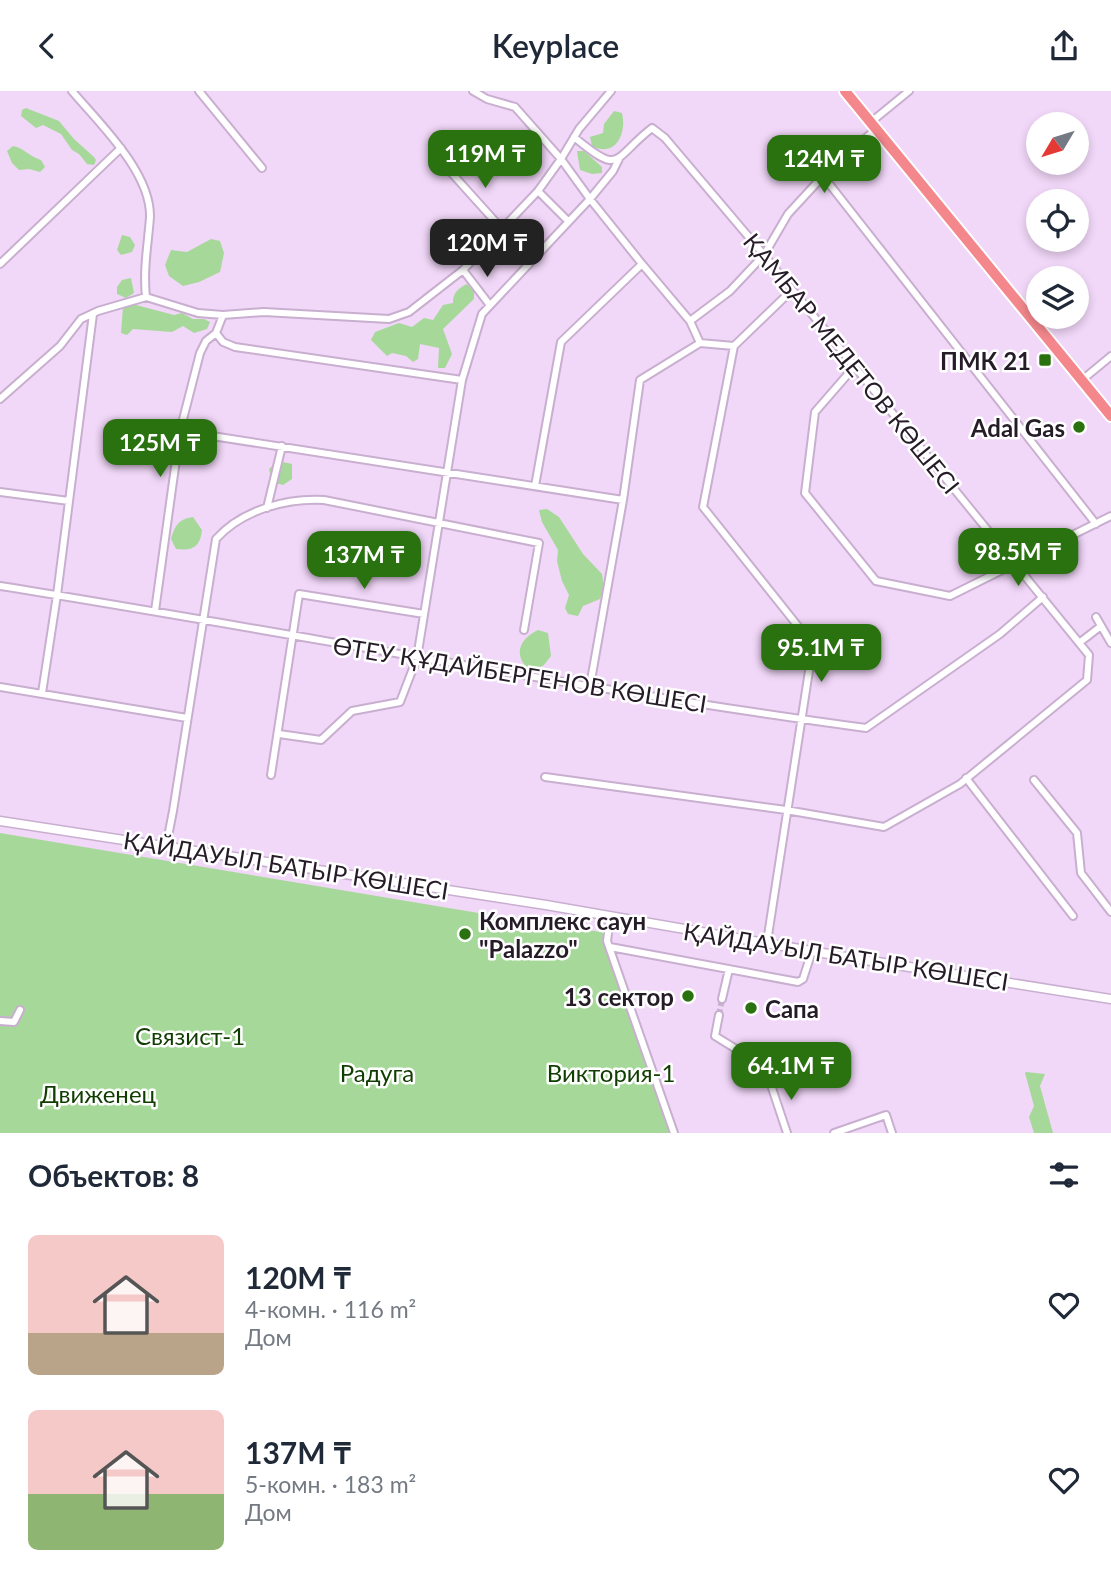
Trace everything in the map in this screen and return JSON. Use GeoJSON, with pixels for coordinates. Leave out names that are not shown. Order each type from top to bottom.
{"type":"FeatureCollection","features":[{"type":"Feature","properties":{"kind":"highway"},"geometry":{"type":"LineString","coordinates":[[845,91],[1111,416]]}},
{"type":"Feature","properties":{"kind":"street"},"geometry":{"type":"LineString","coordinates":[[72,91],[121,148],[149,200],[150,216],[144,257],[146,297]]}},
{"type":"Feature","properties":{"kind":"street"},"geometry":{"type":"LineString","coordinates":[[199,91],[262,168]]}},
{"type":"Feature","properties":{"kind":"street"},"geometry":{"type":"LineString","coordinates":[[473,91],[487,99],[515,107],[561,159],[590,199],[690,321],[700,342]]}},
{"type":"Feature","properties":{"kind":"street"},"geometry":{"type":"LineString","coordinates":[[0,399],[60,346],[81,319],[146,297],[198,313],[223,315],[264,312],[389,319],[409,312],[463,270],[538,191],[574,137],[611,91]]}},
{"type":"Feature","properties":{"kind":"street"},"geometry":{"type":"LineString","coordinates":[[690,321],[730,291],[764,255],[788,214],[909,91]]}},
{"type":"Feature","properties":{"kind":"street","name":"ҚАМБАР МЕДЕТОВ КӨШЕСІ"},"geometry":{"type":"LineString","coordinates":[[545,777],[786,810],[884,827],[966,778],[1087,680],[1089,655],[793,290],[659,131],[652,128],[618,159]]}},
{"type":"Feature","properties":{"kind":"street"},"geometry":{"type":"LineString","coordinates":[[279,734],[321,740],[352,711],[400,702],[417,658],[463,380],[482,314],[590,199],[613,171],[618,159],[607,160],[597,156],[574,137]]}},
{"type":"Feature","properties":{"kind":"street"},"geometry":{"type":"LineString","coordinates":[[0,264],[121,148]]}},
{"type":"Feature","properties":{"kind":"street"},"geometry":{"type":"LineString","coordinates":[[448,169],[502,229]]}},
{"type":"Feature","properties":{"kind":"street"},"geometry":{"type":"LineString","coordinates":[[823,176],[1096,524]]}},
{"type":"Feature","properties":{"kind":"street"},"geometry":{"type":"LineString","coordinates":[[538,191],[568,221]]}},
{"type":"Feature","properties":{"kind":"street"},"geometry":{"type":"LineString","coordinates":[[535,486],[561,342],[642,264]]}},
{"type":"Feature","properties":{"kind":"street"},"geometry":{"type":"LineString","coordinates":[[463,270],[489,304]]}},
{"type":"Feature","properties":{"kind":"street"},"geometry":{"type":"LineString","coordinates":[[767,942],[813,645],[703,507],[734,346],[793,290]]}},
{"type":"Feature","properties":{"kind":"street"},"geometry":{"type":"LineString","coordinates":[[42,693],[93,314]]}},
{"type":"Feature","properties":{"kind":"street"},"geometry":{"type":"LineString","coordinates":[[155,611],[180,431],[200,353],[206,341],[216,333],[223,315]]}},
{"type":"Feature","properties":{"kind":"street"},"geometry":{"type":"LineString","coordinates":[[216,333],[223,342],[235,347],[463,380]]}},
{"type":"Feature","properties":{"kind":"street"},"geometry":{"type":"LineString","coordinates":[[590,686],[623,500],[640,380],[700,342],[734,346]]}},
{"type":"Feature","properties":{"kind":"street"},"geometry":{"type":"LineString","coordinates":[[1082,380],[1111,356]]}},
{"type":"Feature","properties":{"kind":"street"},"geometry":{"type":"LineString","coordinates":[[855,366],[816,412],[805,493],[876,581],[950,596],[1111,516]]}},
{"type":"Feature","properties":{"kind":"street"},"geometry":{"type":"LineString","coordinates":[[180,431],[623,500]]}},
{"type":"Feature","properties":{"kind":"street"},"geometry":{"type":"LineString","coordinates":[[267,508],[282,446]]}},
{"type":"Feature","properties":{"kind":"street"},"geometry":{"type":"LineString","coordinates":[[0,492],[69,501]]}},
{"type":"Feature","properties":{"kind":"street"},"geometry":{"type":"LineString","coordinates":[[166,847],[216,539],[240,520],[267,508],[301,499],[324,500],[539,543],[524,629]]}},
{"type":"Feature","properties":{"kind":"street","name":"ӨТЕУ ҚҰДАЙБЕРГЕНОВ КӨШЕСІ"},"geometry":{"type":"LineString","coordinates":[[0,586],[417,658],[866,727],[1000,634],[1042,597]]}},
{"type":"Feature","properties":{"kind":"street"},"geometry":{"type":"LineString","coordinates":[[271,775],[299,594],[424,614]]}},
{"type":"Feature","properties":{"kind":"street"},"geometry":{"type":"LineString","coordinates":[[1096,617],[1111,643]]}},
{"type":"Feature","properties":{"kind":"street"},"geometry":{"type":"LineString","coordinates":[[1079,643],[1101,626]]}},
{"type":"Feature","properties":{"kind":"street"},"geometry":{"type":"LineString","coordinates":[[0,687],[187,718]]}},
{"type":"Feature","properties":{"kind":"street"},"geometry":{"type":"LineString","coordinates":[[966,778],[1073,916]]}},
{"type":"Feature","properties":{"kind":"street"},"geometry":{"type":"LineString","coordinates":[[1034,780],[1077,833],[1081,873],[1111,912]]}},
{"type":"Feature","properties":{"kind":"street","name":"ҚАЙДАУЫЛ БАТЫР КӨШЕСІ"},"geometry":{"type":"LineString","coordinates":[[0,821],[535,903],[610,918],[1111,999]]}},
{"type":"Feature","properties":{"kind":"street"},"geometry":{"type":"LineString","coordinates":[[610,918],[607,940],[674,1133]]}},
{"type":"Feature","properties":{"kind":"street"},"geometry":{"type":"LineString","coordinates":[[610,947],[800,982],[812,951]]}},
{"type":"Feature","properties":{"kind":"street"},"geometry":{"type":"LineString","coordinates":[[722,999],[729,969]]}},
{"type":"Feature","properties":{"kind":"street"},"geometry":{"type":"LineString","coordinates":[[0,1021],[14,1022],[20,1010]]}},
{"type":"Feature","properties":{"kind":"street"},"geometry":{"type":"LineString","coordinates":[[719,1015],[715,1036],[765,1067],[787,1133]]}},
{"type":"Feature","properties":{"kind":"street"},"geometry":{"type":"LineString","coordinates":[[834,1133],[886,1115],[892,1133]]}},
{"type":"Feature","properties":{"kind":"green space"},"geometry":{"type":"Polygon","coordinates":[[[26,108],[59,121],[94,157],[94,165],[87,164],[72,150],[61,134],[43,125],[36,128],[21,116],[22,110],[26,108]]]}},
{"type":"Feature","properties":{"kind":"green space"},"geometry":{"type":"Polygon","coordinates":[[[614,111],[622,113],[623,128],[618,141],[608,149],[592,146],[590,137],[603,133],[604,124],[614,111]]]}},
{"type":"Feature","properties":{"kind":"green space"},"geometry":{"type":"Polygon","coordinates":[[[13,146],[41,160],[45,167],[40,172],[19,170],[12,163],[7,151],[13,146]]]}},
{"type":"Feature","properties":{"kind":"green space"},"geometry":{"type":"Polygon","coordinates":[[[577,151],[584,151],[602,167],[602,173],[592,174],[580,170],[577,151]]]}},
{"type":"Feature","properties":{"kind":"green space"},"geometry":{"type":"Polygon","coordinates":[[[518,225],[525,227],[531,238],[529,248],[519,253],[514,263],[506,263],[501,254],[502,250],[509,235],[518,225]]]}},
{"type":"Feature","properties":{"kind":"green space"},"geometry":{"type":"Polygon","coordinates":[[[122,235],[130,237],[135,245],[132,252],[121,255],[117,250],[122,235]]]}},
{"type":"Feature","properties":{"kind":"green space"},"geometry":{"type":"Polygon","coordinates":[[[211,239],[220,241],[224,253],[220,272],[183,286],[169,276],[165,265],[171,250],[187,252],[211,239]]]}},
{"type":"Feature","properties":{"kind":"green space"},"geometry":{"type":"Polygon","coordinates":[[[131,278],[134,293],[126,298],[117,294],[117,287],[122,280],[131,278]]]}},
{"type":"Feature","properties":{"kind":"green space"},"geometry":{"type":"Polygon","coordinates":[[[467,284],[474,291],[474,299],[443,329],[452,354],[445,368],[438,368],[439,348],[420,344],[418,359],[413,362],[406,356],[392,353],[387,356],[371,340],[375,332],[399,323],[412,327],[424,318],[433,320],[443,305],[453,303],[456,292],[467,284]]]}},
{"type":"Feature","properties":{"kind":"green space"},"geometry":{"type":"Polygon","coordinates":[[[136,305],[174,315],[182,313],[193,319],[210,322],[207,329],[194,333],[183,326],[172,332],[133,329],[127,335],[121,333],[123,307],[136,305]]]}},
{"type":"Feature","properties":{"kind":"green space"},"geometry":{"type":"Polygon","coordinates":[[[278,461],[292,464],[292,479],[283,485],[272,482],[269,469],[278,461]]]}},
{"type":"Feature","properties":{"kind":"green space"},"geometry":{"type":"Polygon","coordinates":[[[547,509],[559,517],[583,554],[602,574],[604,589],[600,599],[583,606],[578,616],[568,614],[565,608],[569,595],[557,561],[558,550],[542,522],[539,510],[547,509]]]}},
{"type":"Feature","properties":{"kind":"green space"},"geometry":{"type":"Polygon","coordinates":[[[193,517],[202,530],[197,544],[187,549],[176,549],[171,539],[176,526],[184,519],[193,517]]]}},
{"type":"Feature","properties":{"kind":"green space"},"geometry":{"type":"Polygon","coordinates":[[[538,630],[548,633],[551,656],[544,665],[532,672],[522,661],[520,649],[526,639],[538,630]]]}},
{"type":"Feature","properties":{"kind":"green space"},"geometry":{"type":"Polygon","coordinates":[[[0,833],[608,933],[607,941],[674,1133],[0,1133],[0,833]]]}},
{"type":"Feature","properties":{"kind":"green space"},"geometry":{"type":"Polygon","coordinates":[[[1026,1072],[1045,1074],[1040,1086],[1053,1133],[1034,1133],[1029,1117],[1034,1106],[1026,1072]]]}},
{"type":"Feature","properties":{"kind":"tunnel"},"geometry":{"type":"LineString","coordinates":[[719,1015],[722,999]]}},
{"type":"Feature","properties":{"kind":"place","name":"ПМК 21"},"geometry":{"type":"Point","coordinates":[1045,360]}},
{"type":"Feature","properties":{"kind":"place","name":"Adal Gas"},"geometry":{"type":"Point","coordinates":[1079,427]}},
{"type":"Feature","properties":{"kind":"place","name":"Комплекс саун \"Palazzo\""},"geometry":{"type":"Point","coordinates":[465,934]}},
{"type":"Feature","properties":{"kind":"place","name":"13 сектор"},"geometry":{"type":"Point","coordinates":[688,996]}},
{"type":"Feature","properties":{"kind":"place","name":"Сапа"},"geometry":{"type":"Point","coordinates":[751,1008]}},
{"type":"Feature","properties":{"kind":"park label","name":"Связист-1"},"geometry":{"type":"Point","coordinates":[190,1035]}},
{"type":"Feature","properties":{"kind":"park label","name":"Радуга"},"geometry":{"type":"Point","coordinates":[377,1072]}},
{"type":"Feature","properties":{"kind":"park label","name":"Виктория-1"},"geometry":{"type":"Point","coordinates":[611,1072]}},
{"type":"Feature","properties":{"kind":"park label","name":"Движенец"},"geometry":{"type":"Point","coordinates":[98,1093]}}]}
